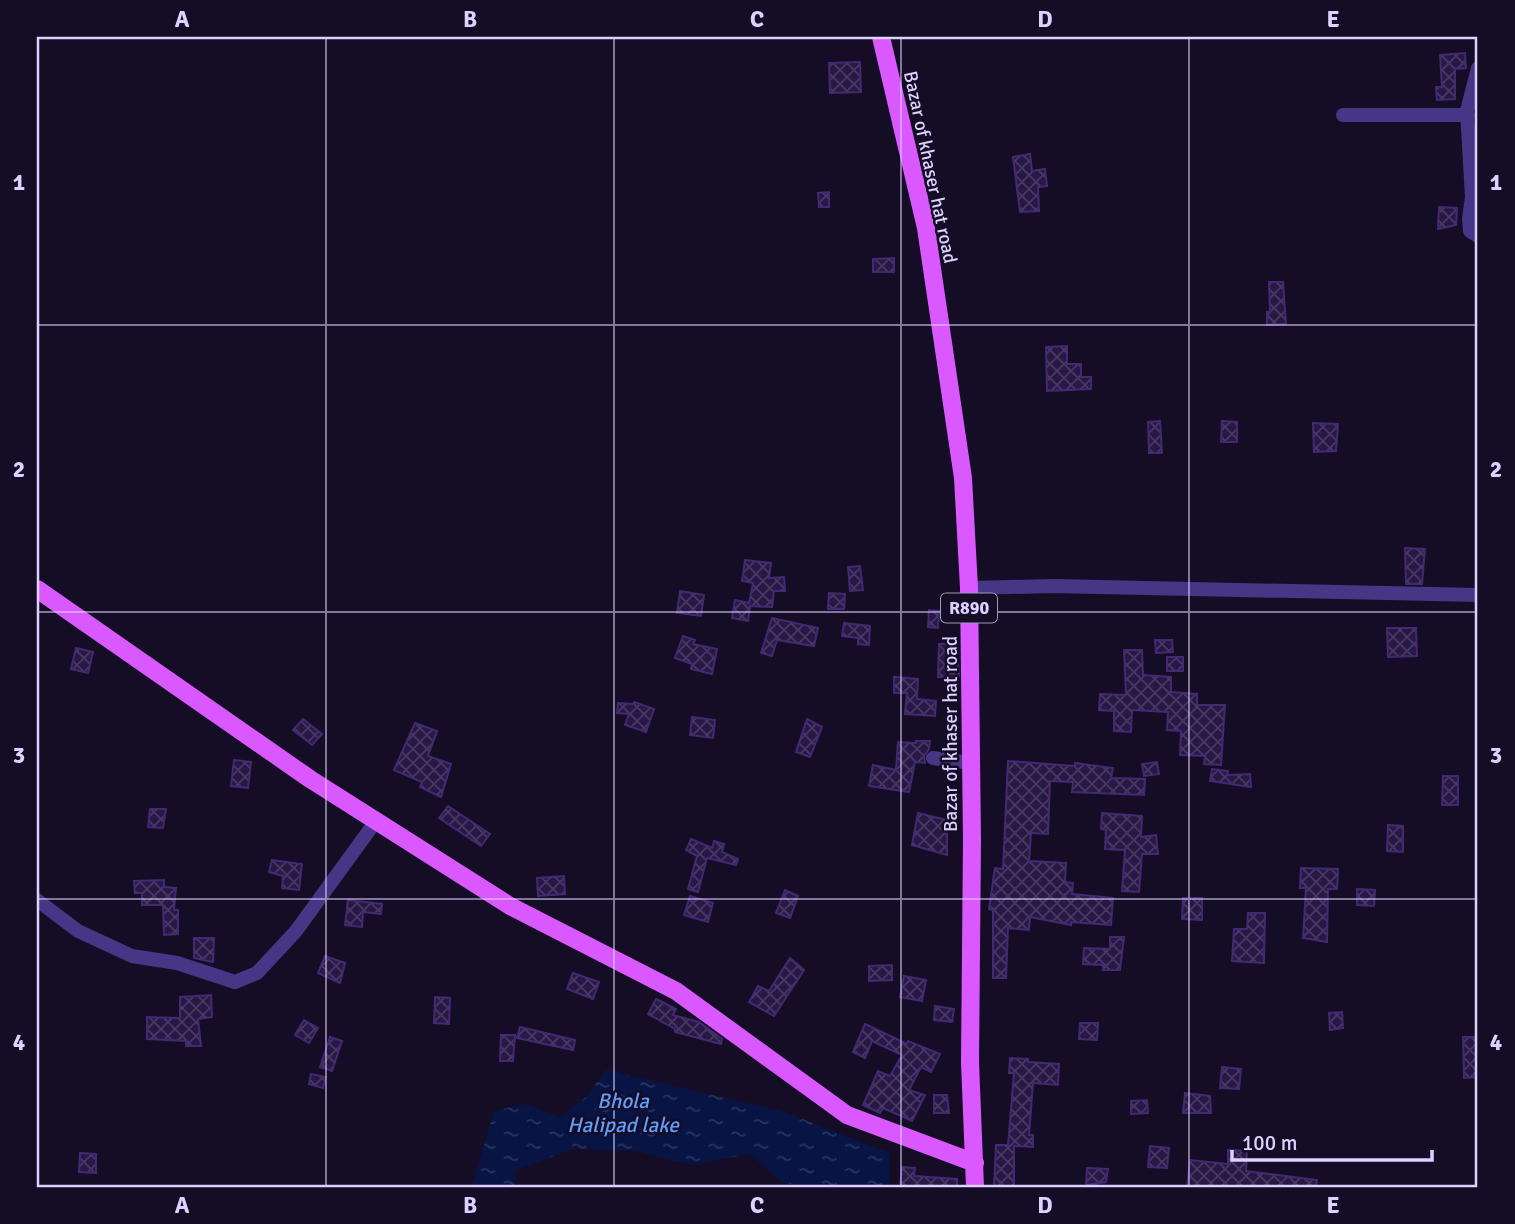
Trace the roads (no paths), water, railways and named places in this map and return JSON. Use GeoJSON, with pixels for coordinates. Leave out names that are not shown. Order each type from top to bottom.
{"type":"FeatureCollection","features":[{"type":"Feature","properties":{"kind":"main road","name":"Bazar of khaser hat road"},"geometry":{"type":"LineString","coordinates":[[880,37],[926,228],[963,478],[969,588],[970,1048],[975,1187]]}},
{"type":"Feature","properties":{"kind":"main road"},"geometry":{"type":"LineString","coordinates":[[37,589],[310,779],[510,906],[676,991],[847,1115],[975,1163]]}},
{"type":"Feature","properties":{"kind":"street"},"geometry":{"type":"LineString","coordinates":[[1478,68],[1468,115],[1472,197],[1469,219],[1470,231],[1478,236]]}},
{"type":"Feature","properties":{"kind":"street"},"geometry":{"type":"LineString","coordinates":[[1343,115],[1468,115]]}},
{"type":"Feature","properties":{"kind":"street"},"geometry":{"type":"LineString","coordinates":[[969,588],[1053,586],[1478,595]]}},
{"type":"Feature","properties":{"kind":"street"},"geometry":{"type":"LineString","coordinates":[[933,758],[971,763]]}},
{"type":"Feature","properties":{"kind":"street"},"geometry":{"type":"LineString","coordinates":[[37,900],[78,931],[132,956],[177,963],[235,982],[257,973],[296,931],[376,821]]}},
{"type":"Feature","properties":{"kind":"water","name":"Bhola Halipad lake"},"geometry":{"type":"Polygon","coordinates":[[[606,1070],[785,1112],[889,1153],[889,1187],[798,1187],[780,1180],[750,1154],[691,1165],[637,1151],[573,1149],[516,1170],[514,1187],[472,1187],[494,1111],[524,1104],[560,1117],[586,1097],[606,1070]]]}}]}
